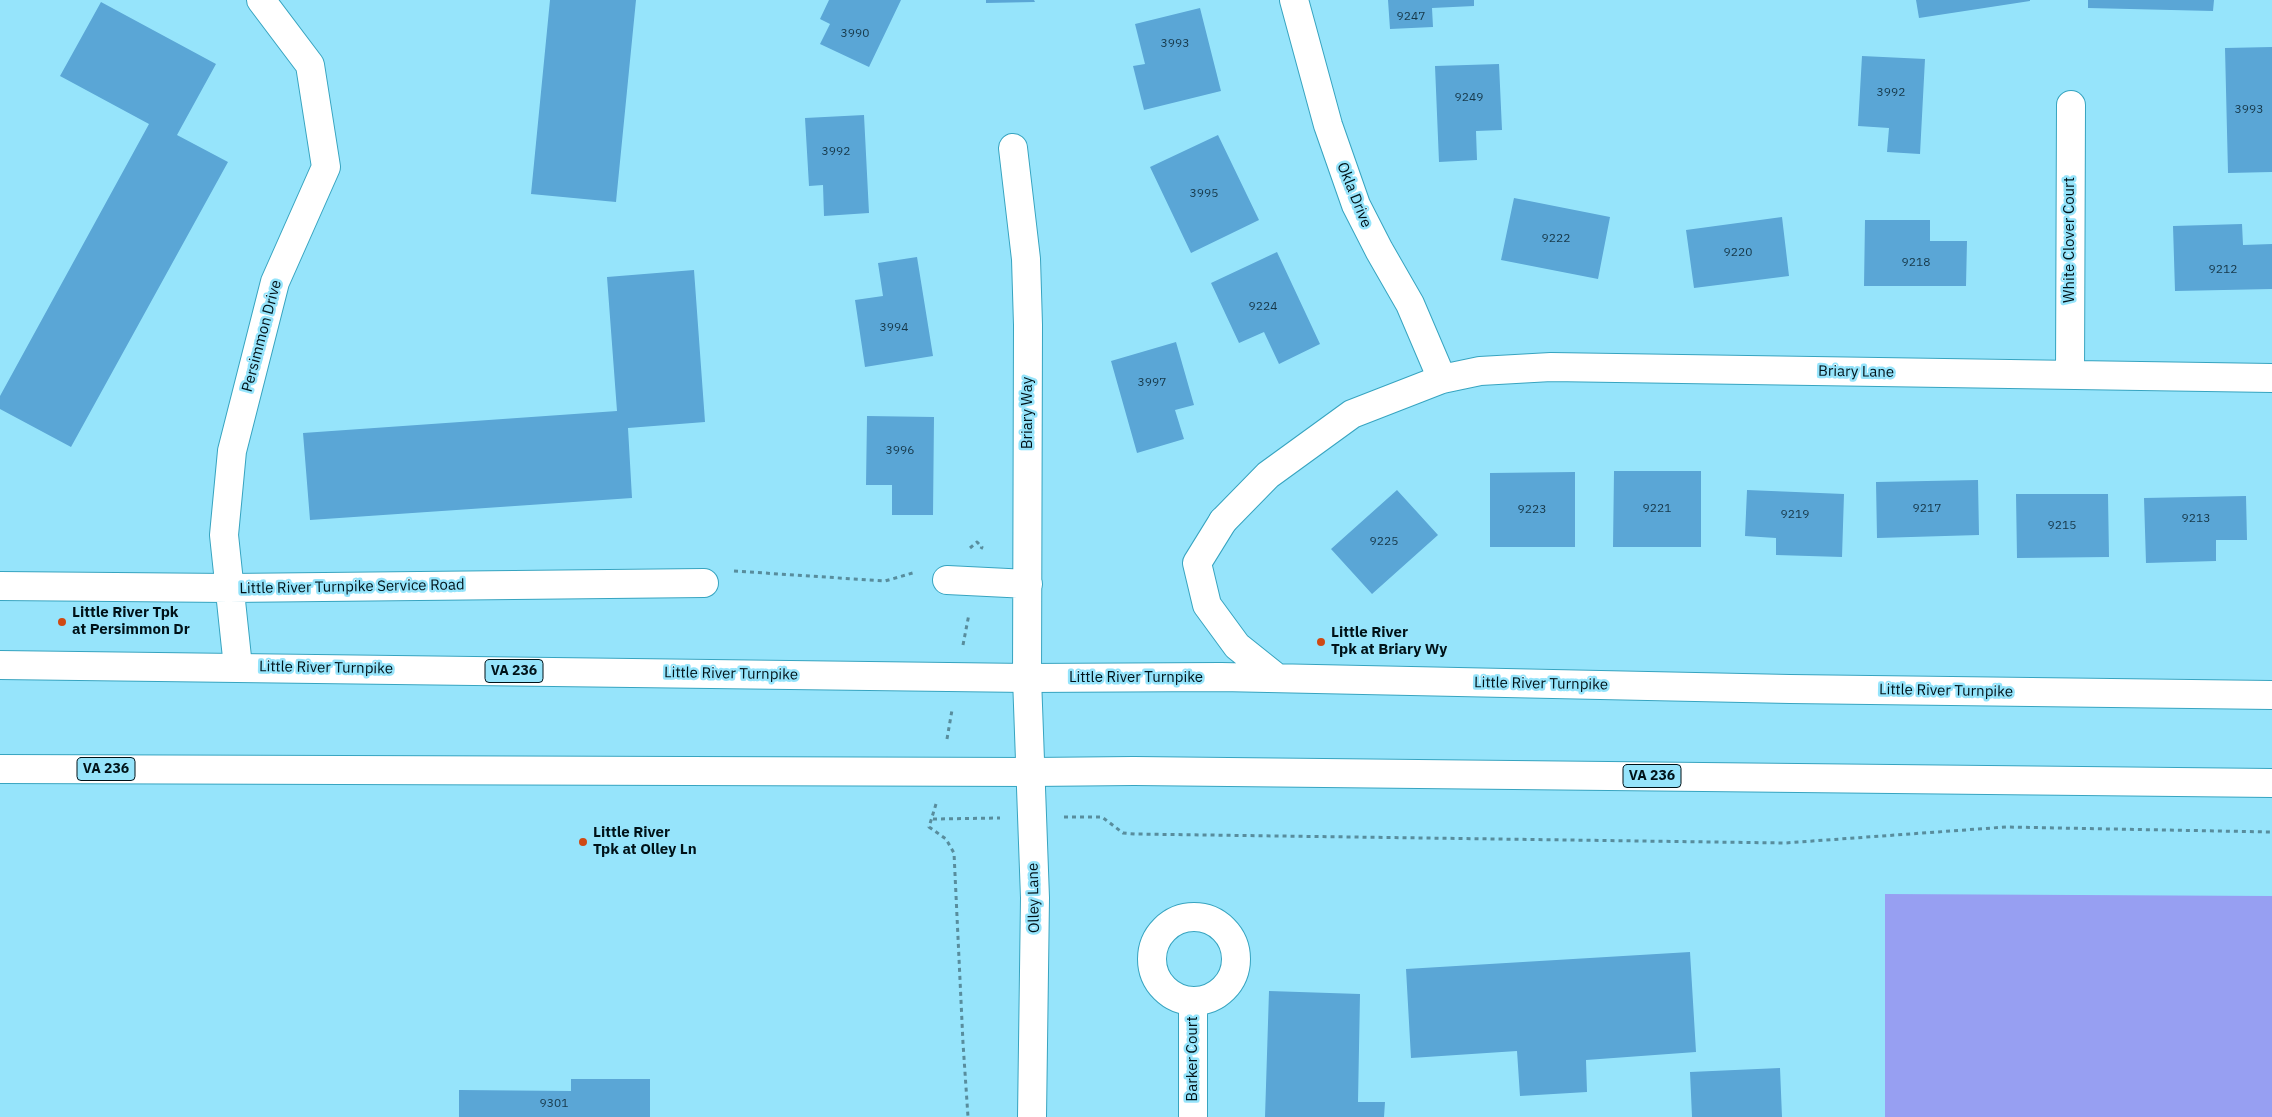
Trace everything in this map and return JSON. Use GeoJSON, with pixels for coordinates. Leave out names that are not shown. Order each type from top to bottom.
{"type":"FeatureCollection","features":[{"type":"Feature","properties":{"kind":"main road","name":"Persimmon Drive"},"geometry":{"type":"LineString","coordinates":[[238,667],[224,535],[232,451],[275,282],[326,167],[310,65],[261,0]]}},
{"type":"Feature","properties":{"kind":"main road","name":"Okla Drive"},"geometry":{"type":"LineString","coordinates":[[1294,0],[1328,125],[1356,205],[1410,304],[1442,379]]}},
{"type":"Feature","properties":{"kind":"main road","name":"White Clover Court"},"geometry":{"type":"LineString","coordinates":[[2070,375],[2071,105]]}},
{"type":"Feature","properties":{"kind":"main road","name":"Briary Way"},"geometry":{"type":"LineString","coordinates":[[1014,148],[1026,260],[1027,678]]}},
{"type":"Feature","properties":{"kind":"main road","name":"Briary Lane"},"geometry":{"type":"LineString","coordinates":[[1276,678],[1237,646],[1207,605],[1197,563],[1223,521],[1268,475],[1352,414],[1442,379],[1480,371],[1551,367],[2272,378]]}},
{"type":"Feature","properties":{"kind":"main road"},"geometry":{"type":"LineString","coordinates":[[947,580],[1028,584]]}},
{"type":"Feature","properties":{"kind":"main road","name":"Little River Turnpike Service Road"},"geometry":{"type":"LineString","coordinates":[[0,586],[229,588],[704,583]]}},
{"type":"Feature","properties":{"kind":"main road","name":"Little River Turnpike"},"geometry":{"type":"LineString","coordinates":[[0,665],[1027,678],[1276,678],[1790,689],[2272,695]]}},
{"type":"Feature","properties":{"kind":"main road","name":"Olley Lane"},"geometry":{"type":"LineString","coordinates":[[1027,678],[1035,898],[1032,1117]]}},
{"type":"Feature","properties":{"kind":"main road","name":"VA 236"},"geometry":{"type":"LineString","coordinates":[[0,768],[941,772],[1144,771],[2272,783]]}},
{"type":"Feature","properties":{"kind":"main road","name":"Barker Court"},"geometry":{"type":"LineString","coordinates":[[1193,1001],[1193,1117]]}},
{"type":"Feature","properties":{"kind":"path"},"geometry":{"type":"LineString","coordinates":[[967,550],[977,542],[982,546]]}},
{"type":"Feature","properties":{"kind":"path"},"geometry":{"type":"LineString","coordinates":[[704,583],[716,570],[885,581],[906,577],[920,570]]}},
{"type":"Feature","properties":{"kind":"path"},"geometry":{"type":"LineString","coordinates":[[968,1117],[962,1043],[954,853],[946,839],[929,827],[933,819],[970,607]]}},
{"type":"Feature","properties":{"kind":"path"},"geometry":{"type":"LineString","coordinates":[[1102,816],[1123,833],[1129,834],[1736,842],[1826,841],[2006,827],[2272,832]]}},
{"type":"Feature","properties":{"kind":"shaded area"},"geometry":{"type":"Polygon","coordinates":[[[1885,894],[2272,896],[2272,1117],[1885,1117],[1885,894]]]}},
{"type":"Feature","properties":{"kind":"building"},"geometry":{"type":"Polygon","coordinates":[[[550,0],[636,0],[616,202],[531,194],[550,0]]]}},
{"type":"Feature","properties":{"kind":"building"},"geometry":{"type":"Polygon","coordinates":[[[829,0],[901,0],[869,67],[820,44],[830,24],[820,19],[829,0]]]}},
{"type":"Feature","properties":{"kind":"building"},"geometry":{"type":"Polygon","coordinates":[[[986,0],[1034,0],[1035,2],[986,3],[986,0]]]}},
{"type":"Feature","properties":{"kind":"building"},"geometry":{"type":"Polygon","coordinates":[[[1388,0],[1474,0],[1474,6],[1432,8],[1433,27],[1390,29],[1388,0]]]}},
{"type":"Feature","properties":{"kind":"building"},"geometry":{"type":"Polygon","coordinates":[[[1916,0],[2030,0],[2030,1],[1919,18],[1916,0]]]}},
{"type":"Feature","properties":{"kind":"building"},"geometry":{"type":"Polygon","coordinates":[[[2088,0],[2214,0],[2213,11],[2088,8],[2088,0]]]}},
{"type":"Feature","properties":{"kind":"building"},"geometry":{"type":"Polygon","coordinates":[[[101,2],[216,64],[177,135],[228,162],[71,447],[0,409],[0,396],[149,124],[60,76],[101,2]]]}},
{"type":"Feature","properties":{"kind":"building"},"geometry":{"type":"Polygon","coordinates":[[[1200,8],[1221,91],[1144,110],[1133,66],[1145,64],[1135,24],[1200,8]]]}},
{"type":"Feature","properties":{"kind":"building"},"geometry":{"type":"Polygon","coordinates":[[[2272,47],[2272,172],[2228,173],[2225,48],[2272,47]]]}},
{"type":"Feature","properties":{"kind":"building"},"geometry":{"type":"Polygon","coordinates":[[[1862,56],[1925,59],[1920,154],[1887,152],[1889,128],[1858,126],[1862,56]]]}},
{"type":"Feature","properties":{"kind":"building"},"geometry":{"type":"Polygon","coordinates":[[[1499,64],[1502,130],[1476,131],[1477,160],[1439,162],[1435,66],[1499,64]]]}},
{"type":"Feature","properties":{"kind":"building"},"geometry":{"type":"Polygon","coordinates":[[[864,115],[869,213],[824,216],[823,185],[809,186],[805,118],[864,115]]]}},
{"type":"Feature","properties":{"kind":"building"},"geometry":{"type":"Polygon","coordinates":[[[1218,135],[1259,220],[1191,253],[1150,167],[1218,135]]]}},
{"type":"Feature","properties":{"kind":"building"},"geometry":{"type":"Polygon","coordinates":[[[1514,198],[1610,217],[1598,279],[1501,260],[1514,198]]]}},
{"type":"Feature","properties":{"kind":"building"},"geometry":{"type":"Polygon","coordinates":[[[1782,217],[1789,276],[1694,288],[1686,230],[1782,217]]]}},
{"type":"Feature","properties":{"kind":"building"},"geometry":{"type":"Polygon","coordinates":[[[1865,220],[1930,220],[1930,241],[1967,241],[1966,286],[1864,286],[1865,220]]]}},
{"type":"Feature","properties":{"kind":"building"},"geometry":{"type":"Polygon","coordinates":[[[2242,224],[2243,245],[2272,244],[2272,289],[2175,291],[2173,226],[2242,224]]]}},
{"type":"Feature","properties":{"kind":"building"},"geometry":{"type":"Polygon","coordinates":[[[1277,252],[1320,344],[1279,364],[1264,332],[1239,343],[1211,283],[1277,252]]]}},
{"type":"Feature","properties":{"kind":"building"},"geometry":{"type":"Polygon","coordinates":[[[917,257],[933,356],[865,367],[855,300],[883,296],[878,263],[917,257]]]}},
{"type":"Feature","properties":{"kind":"building"},"geometry":{"type":"Polygon","coordinates":[[[694,270],[705,422],[628,428],[632,498],[310,520],[303,433],[617,411],[607,277],[694,270]]]}},
{"type":"Feature","properties":{"kind":"building"},"geometry":{"type":"Polygon","coordinates":[[[1176,342],[1194,405],[1175,410],[1184,439],[1137,453],[1111,361],[1176,342]]]}},
{"type":"Feature","properties":{"kind":"building"},"geometry":{"type":"Polygon","coordinates":[[[867,416],[934,417],[933,515],[892,515],[892,485],[866,485],[867,416]]]}},
{"type":"Feature","properties":{"kind":"building"},"geometry":{"type":"Polygon","coordinates":[[[1614,471],[1701,471],[1701,547],[1613,547],[1614,471]]]}},
{"type":"Feature","properties":{"kind":"building"},"geometry":{"type":"Polygon","coordinates":[[[1575,472],[1575,547],[1490,547],[1490,473],[1575,472]]]}},
{"type":"Feature","properties":{"kind":"building"},"geometry":{"type":"Polygon","coordinates":[[[1978,480],[1979,535],[1877,538],[1876,482],[1978,480]]]}},
{"type":"Feature","properties":{"kind":"building"},"geometry":{"type":"Polygon","coordinates":[[[1397,490],[1438,535],[1372,594],[1331,549],[1397,490]]]}},
{"type":"Feature","properties":{"kind":"building"},"geometry":{"type":"Polygon","coordinates":[[[1747,490],[1844,494],[1842,557],[1776,555],[1776,538],[1745,536],[1747,490]]]}},
{"type":"Feature","properties":{"kind":"building"},"geometry":{"type":"Polygon","coordinates":[[[2016,494],[2108,494],[2109,557],[2017,558],[2016,494]]]}},
{"type":"Feature","properties":{"kind":"building"},"geometry":{"type":"Polygon","coordinates":[[[2246,496],[2247,540],[2216,540],[2216,561],[2146,563],[2144,498],[2246,496]]]}},
{"type":"Feature","properties":{"kind":"building"},"geometry":{"type":"Polygon","coordinates":[[[1690,952],[1696,1052],[1586,1060],[1587,1092],[1520,1096],[1517,1051],[1411,1058],[1406,969],[1690,952]]]}},
{"type":"Feature","properties":{"kind":"building"},"geometry":{"type":"Polygon","coordinates":[[[1269,991],[1360,994],[1358,1102],[1385,1102],[1384,1117],[1265,1117],[1269,991]]]}},
{"type":"Feature","properties":{"kind":"building"},"geometry":{"type":"Polygon","coordinates":[[[1780,1068],[1782,1117],[1692,1117],[1690,1072],[1780,1068]]]}},
{"type":"Feature","properties":{"kind":"building"},"geometry":{"type":"Polygon","coordinates":[[[571,1079],[650,1079],[650,1117],[459,1117],[459,1090],[571,1091],[571,1079]]]}},
{"type":"Feature","properties":{"kind":"place","name":"Little River Tpk at Persimmon Dr"},"geometry":{"type":"Point","coordinates":[62,622]}},
{"type":"Feature","properties":{"kind":"place","name":"Little River Tpk at Briary Wy"},"geometry":{"type":"Point","coordinates":[1321,642]}},
{"type":"Feature","properties":{"kind":"place","name":"Little River Tpk at Olley Ln"},"geometry":{"type":"Point","coordinates":[583,842]}}]}
